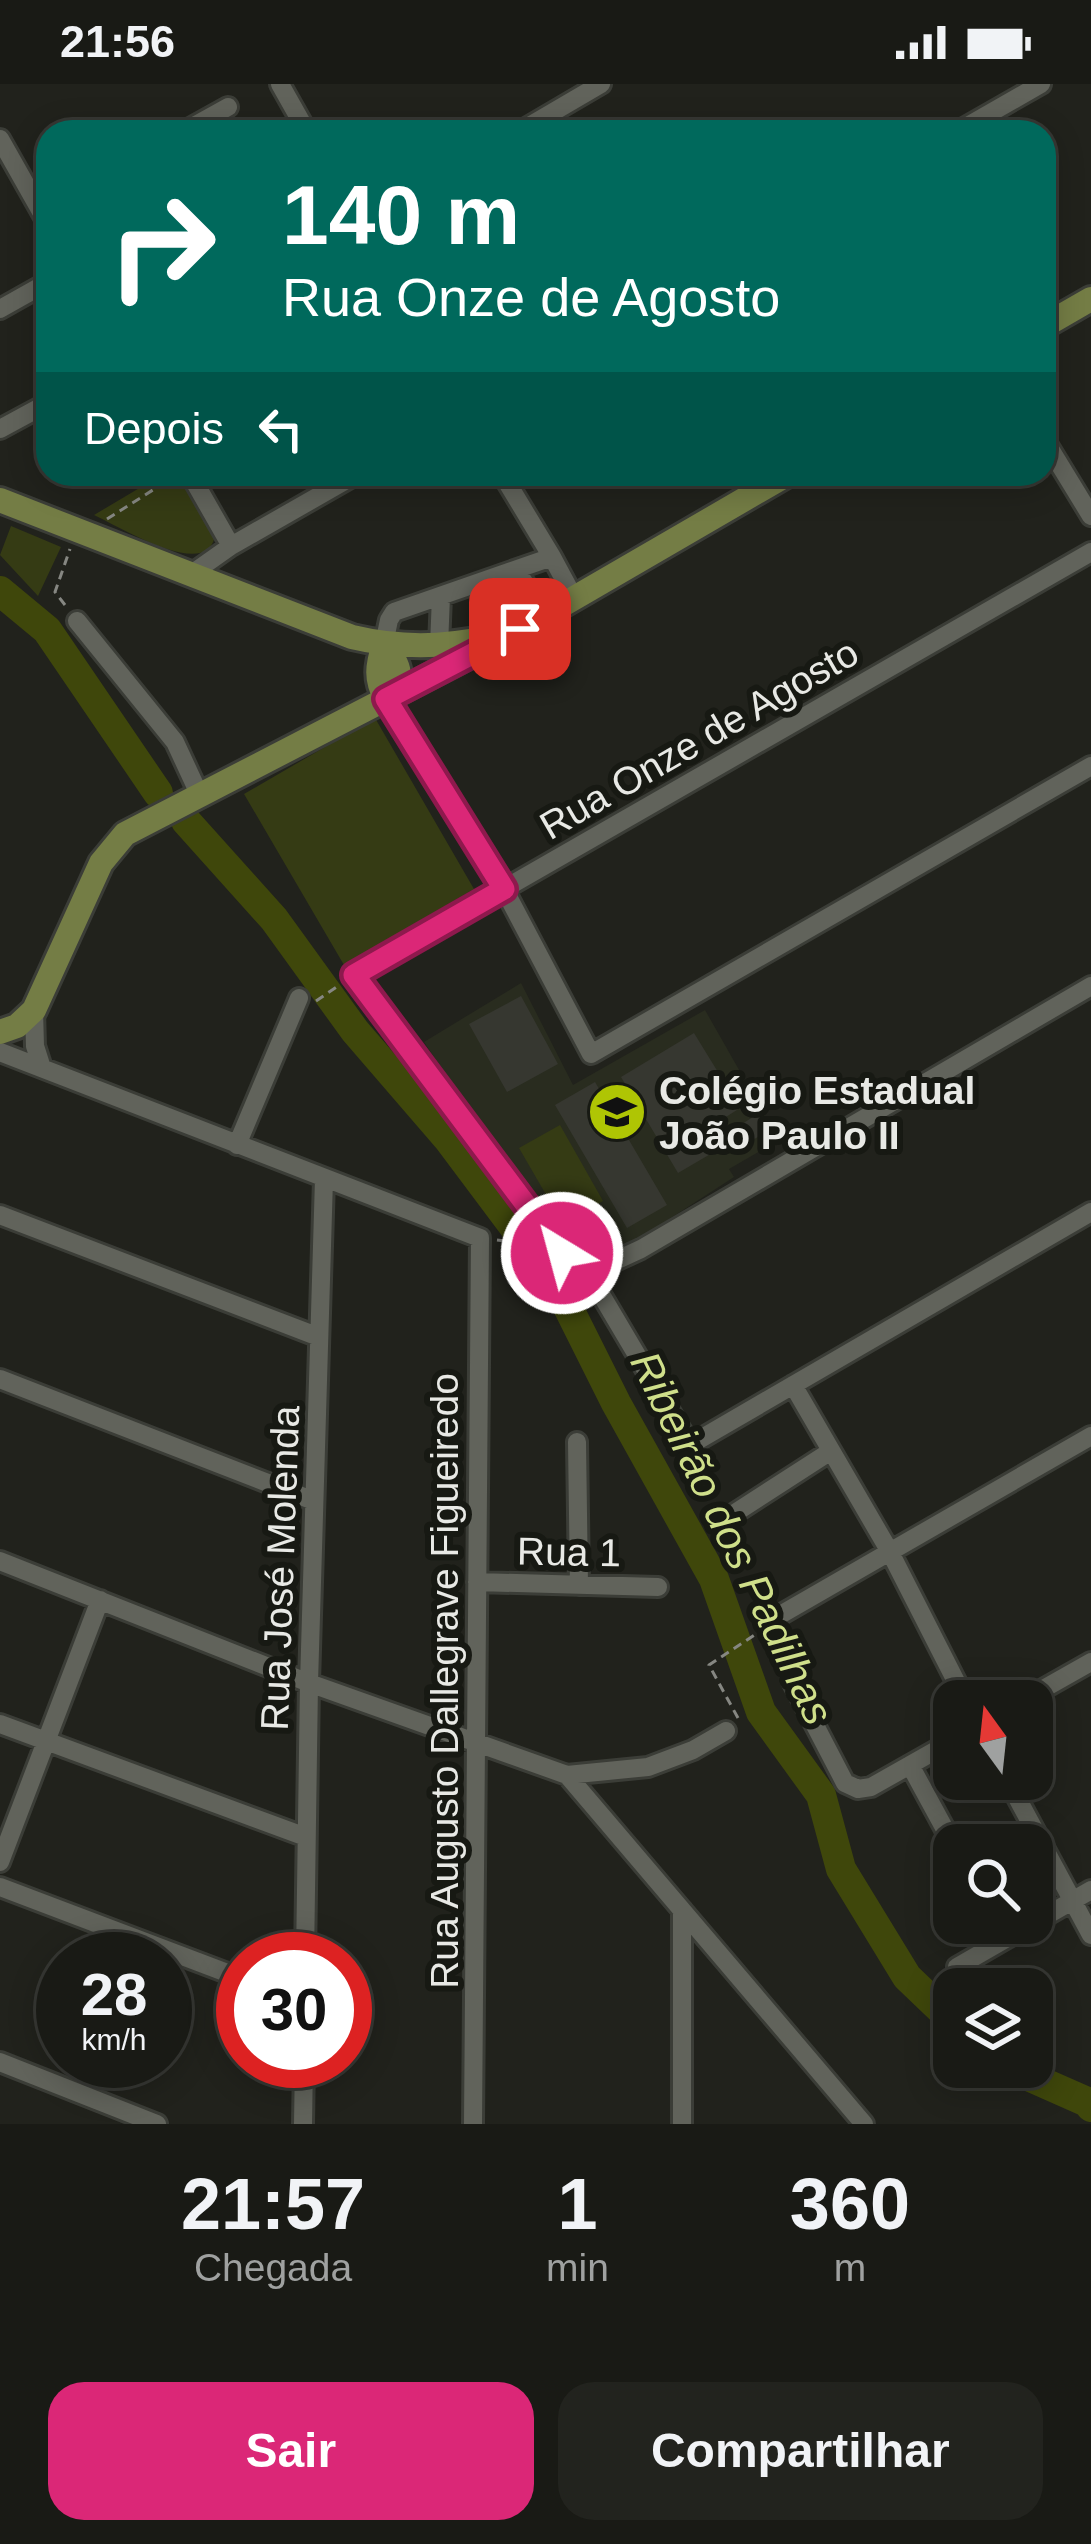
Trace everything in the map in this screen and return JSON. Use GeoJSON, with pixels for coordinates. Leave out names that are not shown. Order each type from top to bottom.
{"type":"FeatureCollection","features":[{"type":"Feature","properties":{"kind":"main road"},"geometry":{"type":"LineString","coordinates":[[1056,319],[1091,299]]}},
{"type":"Feature","properties":{"kind":"main road"},"geometry":{"type":"LineString","coordinates":[[0,1032],[17,1026],[34,1010],[107,852],[136,826],[520,629],[767,486]]}},
{"type":"Feature","properties":{"kind":"main road"},"geometry":{"type":"LineString","coordinates":[[0,500],[332,630],[384,644],[439,646],[520,629]]}},
{"type":"Feature","properties":{"kind":"main road"},"geometry":{"type":"LineString","coordinates":[[384,644],[377,679],[386,699]]}},
{"type":"Feature","properties":{"kind":"street"},"geometry":{"type":"LineString","coordinates":[[280,84],[300,120]]}},
{"type":"Feature","properties":{"kind":"street"},"geometry":{"type":"LineString","coordinates":[[540,120],[601,84]]}},
{"type":"Feature","properties":{"kind":"street"},"geometry":{"type":"LineString","coordinates":[[978,120],[1041,84]]}},
{"type":"Feature","properties":{"kind":"street"},"geometry":{"type":"LineString","coordinates":[[205,120],[228,107]]}},
{"type":"Feature","properties":{"kind":"street"},"geometry":{"type":"LineString","coordinates":[[0,140],[9,176],[36,204]]}},
{"type":"Feature","properties":{"kind":"street"},"geometry":{"type":"LineString","coordinates":[[0,309],[36,289]]}},
{"type":"Feature","properties":{"kind":"street"},"geometry":{"type":"LineString","coordinates":[[0,430],[36,410]]}},
{"type":"Feature","properties":{"kind":"street"},"geometry":{"type":"LineString","coordinates":[[1056,459],[1091,516]]}},
{"type":"Feature","properties":{"kind":"street"},"geometry":{"type":"LineString","coordinates":[[197,486],[231,546]]}},
{"type":"Feature","properties":{"kind":"street"},"geometry":{"type":"LineString","coordinates":[[190,574],[336,486]]}},
{"type":"Feature","properties":{"kind":"street"},"geometry":{"type":"LineString","coordinates":[[509,486],[574,598]]}},
{"type":"Feature","properties":{"kind":"street","name":"Rua Onze de Agosto"},"geometry":{"type":"LineString","coordinates":[[586,1268],[562,1253],[354,975],[1091,552]]}},
{"type":"Feature","properties":{"kind":"street"},"geometry":{"type":"LineString","coordinates":[[384,644],[394,612],[552,557]]}},
{"type":"Feature","properties":{"kind":"street"},"geometry":{"type":"LineString","coordinates":[[517,571],[544,615]]}},
{"type":"Feature","properties":{"kind":"street"},"geometry":{"type":"LineString","coordinates":[[439,646],[441,596]]}},
{"type":"Feature","properties":{"kind":"street"},"geometry":{"type":"LineString","coordinates":[[77,621],[175,742],[200,796]]}},
{"type":"Feature","properties":{"kind":"street"},"geometry":{"type":"LineString","coordinates":[[386,699],[504,889],[591,1054],[1091,766]]}},
{"type":"Feature","properties":{"kind":"street"},"geometry":{"type":"LineString","coordinates":[[1091,986],[641,1249],[586,1268],[690,1445],[1091,1212]]}},
{"type":"Feature","properties":{"kind":"street"},"geometry":{"type":"LineString","coordinates":[[237,1145],[303,1002]]}},
{"type":"Feature","properties":{"kind":"street"},"geometry":{"type":"LineString","coordinates":[[34,1010],[35,1046],[42,1068]]}},
{"type":"Feature","properties":{"kind":"street"},"geometry":{"type":"LineString","coordinates":[[0,1052],[324,1179]]}},
{"type":"Feature","properties":{"kind":"street","name":"Rua Augusto Dallegrave Figueiredo"},"geometry":{"type":"LineString","coordinates":[[324,1179],[480,1238],[473,2124]]}},
{"type":"Feature","properties":{"kind":"street","name":"Rua José Molenda"},"geometry":{"type":"LineString","coordinates":[[305,1932],[324,1179]]}},
{"type":"Feature","properties":{"kind":"street"},"geometry":{"type":"LineString","coordinates":[[0,1215],[319,1337]]}},
{"type":"Feature","properties":{"kind":"street"},"geometry":{"type":"LineString","coordinates":[[0,1378],[314,1501]]}},
{"type":"Feature","properties":{"kind":"street"},"geometry":{"type":"LineString","coordinates":[[793,1385],[890,1552],[955,1680]]}},
{"type":"Feature","properties":{"kind":"street"},"geometry":{"type":"LineString","coordinates":[[763,1628],[1091,1436]]}},
{"type":"Feature","properties":{"kind":"street"},"geometry":{"type":"LineString","coordinates":[[578,1442],[579,1585]]}},
{"type":"Feature","properties":{"kind":"street"},"geometry":{"type":"LineString","coordinates":[[721,1522],[831,1451]]}},
{"type":"Feature","properties":{"kind":"street"},"geometry":{"type":"LineString","coordinates":[[0,1561],[309,1682],[567,1775],[648,1767],[693,1750],[725,1731]]}},
{"type":"Feature","properties":{"kind":"street","name":"Rua 1"},"geometry":{"type":"LineString","coordinates":[[477,1582],[658,1587]]}},
{"type":"Feature","properties":{"kind":"street"},"geometry":{"type":"LineString","coordinates":[[0,1862],[100,1600]]}},
{"type":"Feature","properties":{"kind":"street"},"geometry":{"type":"LineString","coordinates":[[1053,1683],[1091,1662]]}},
{"type":"Feature","properties":{"kind":"street"},"geometry":{"type":"LineString","coordinates":[[793,1683],[845,1783],[858,1789],[871,1787],[933,1752]]}},
{"type":"Feature","properties":{"kind":"street"},"geometry":{"type":"LineString","coordinates":[[0,1724],[306,1837]]}},
{"type":"Feature","properties":{"kind":"street"},"geometry":{"type":"LineString","coordinates":[[910,1765],[942,1824]]}},
{"type":"Feature","properties":{"kind":"street"},"geometry":{"type":"LineString","coordinates":[[567,1775],[864,2124]]}},
{"type":"Feature","properties":{"kind":"street"},"geometry":{"type":"LineString","coordinates":[[1018,1800],[1091,1935]]}},
{"type":"Feature","properties":{"kind":"street"},"geometry":{"type":"LineString","coordinates":[[0,1887],[216,1969]]}},
{"type":"Feature","properties":{"kind":"street"},"geometry":{"type":"LineString","coordinates":[[1053,1909],[1091,1890]]}},
{"type":"Feature","properties":{"kind":"street"},"geometry":{"type":"LineString","coordinates":[[682,1910],[682,2124]]}},
{"type":"Feature","properties":{"kind":"street"},"geometry":{"type":"LineString","coordinates":[[957,1967],[985,1944]]}},
{"type":"Feature","properties":{"kind":"street"},"geometry":{"type":"LineString","coordinates":[[0,2062],[157,2124]]}},
{"type":"Feature","properties":{"kind":"street"},"geometry":{"type":"LineString","coordinates":[[303,2124],[304,2088]]}},
{"type":"Feature","properties":{"kind":"path"},"geometry":{"type":"LineString","coordinates":[[77,621],[55,592],[81,531],[158,486]]}},
{"type":"Feature","properties":{"kind":"path"},"geometry":{"type":"LineString","coordinates":[[303,1002],[346,980]]}},
{"type":"Feature","properties":{"kind":"path"},"geometry":{"type":"LineString","coordinates":[[505,1240],[519,1229]]}},
{"type":"Feature","properties":{"kind":"path"},"geometry":{"type":"LineString","coordinates":[[725,1731],[736,1726],[738,1717],[709,1665],[763,1628]]}},
{"type":"Feature","properties":{"kind":"shaded area","name":"Colégio Estadual João Paulo II"},"geometry":{"type":"Polygon","coordinates":[[[521,983],[573,1085],[705,1010],[779,1140],[729,1169],[734,1177],[617,1253],[565,1251],[424,1042],[521,983]]]}},
{"type":"Feature","properties":{"kind":"green space"},"geometry":{"type":"Polygon","coordinates":[[[143,486],[190,486],[207,510],[215,533],[208,549],[184,553],[94,515],[143,486]]]}},
{"type":"Feature","properties":{"kind":"green space"},"geometry":{"type":"Polygon","coordinates":[[[11,526],[61,547],[38,596],[0,555],[11,526]]]}},
{"type":"Feature","properties":{"kind":"green space"},"geometry":{"type":"Polygon","coordinates":[[[375,718],[474,889],[344,965],[244,794],[375,718]]]}},
{"type":"Feature","properties":{"kind":"green space"},"geometry":{"type":"Polygon","coordinates":[[[560,1125],[603,1201],[563,1224],[519,1148],[560,1125]]]}},
{"type":"Feature","properties":{"kind":"building"},"geometry":{"type":"Polygon","coordinates":[[[521,996],[558,1064],[507,1092],[469,1024],[521,996]]]}},
{"type":"Feature","properties":{"kind":"building"},"geometry":{"type":"Polygon","coordinates":[[[694,1033],[740,1108],[707,1129],[719,1149],[678,1173],[621,1077],[694,1033]]]}},
{"type":"Feature","properties":{"kind":"building"},"geometry":{"type":"Polygon","coordinates":[[[595,1082],[667,1205],[627,1228],[555,1105],[595,1082]]]}},
{"type":"Feature","properties":{"kind":"building"},"geometry":{"type":"Polygon","coordinates":[[[759,1113],[770,1130],[749,1142],[739,1126],[759,1113]]]}},
{"type":"Feature","properties":{"kind":"waterway","name":"Ribeirão dos Padilhas"},"geometry":{"type":"LineString","coordinates":[[0,591],[47,630],[158,793]]}},
{"type":"Feature","properties":{"kind":"waterway","name":"Ribeirão dos Padilhas"},"geometry":{"type":"LineString","coordinates":[[186,821],[274,919],[355,1031],[449,1140],[556,1283],[714,1579],[761,1712],[821,1795],[841,1869],[907,1977],[933,2002]]}},
{"type":"Feature","properties":{"kind":"waterway","name":"Ribeirão dos Padilhas"},"geometry":{"type":"LineString","coordinates":[[1053,2087],[1091,2107]]}},
{"type":"Feature","properties":{"kind":"place","name":"Colégio Estadual João Paulo II"},"geometry":{"type":"Point","coordinates":[617,1112]}},
{"type":"Feature","properties":{"kind":"route"},"geometry":{"type":"LineString","coordinates":[[520,629],[386,699],[504,889],[354,975],[562,1253]]}}]}
